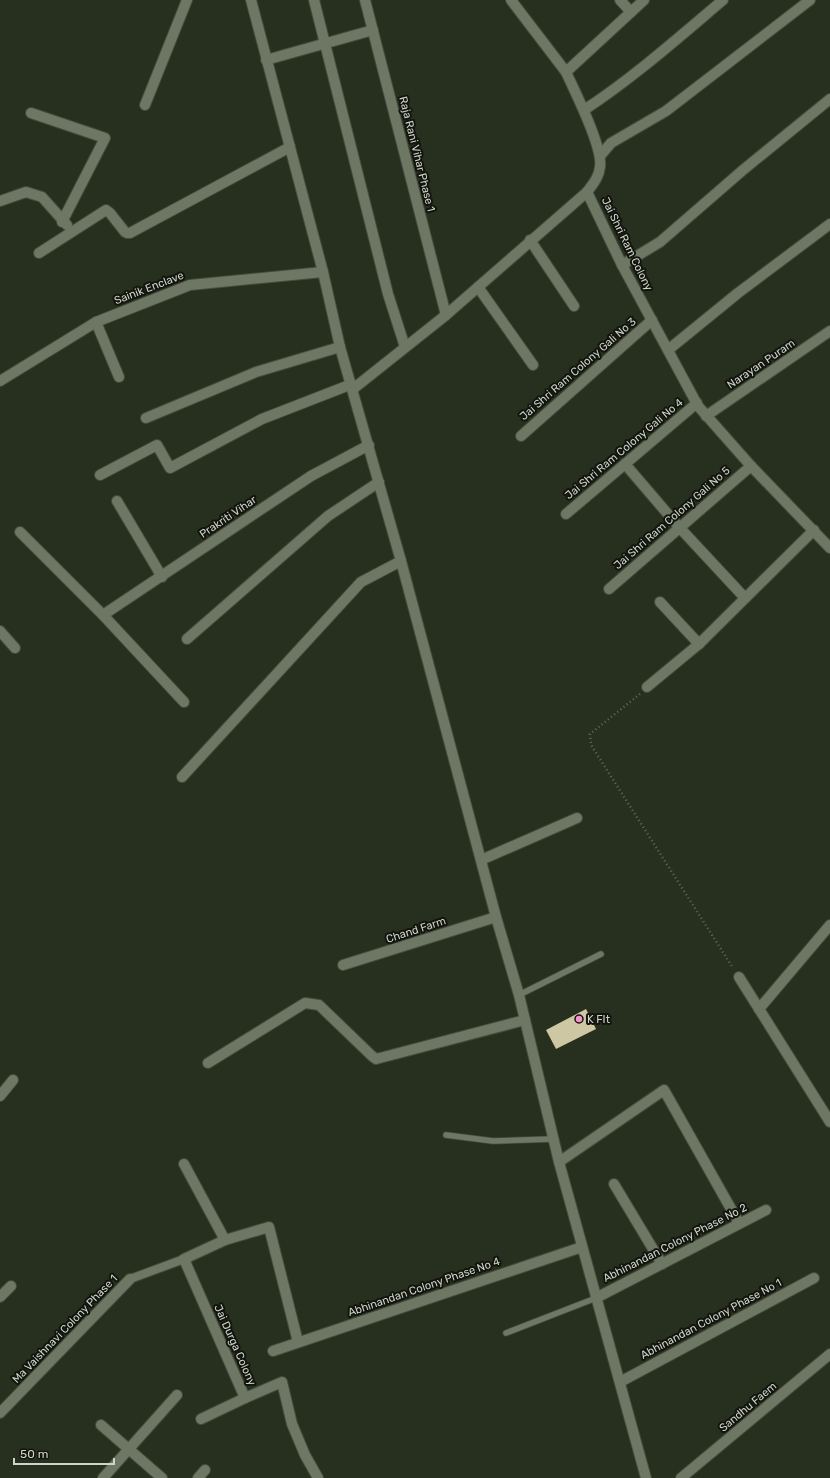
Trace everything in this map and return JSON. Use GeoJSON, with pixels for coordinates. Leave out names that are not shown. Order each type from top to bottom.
{"type":"FeatureCollection","features":[{"type":"Feature","properties":{"kind":"street"},"geometry":{"type":"LineString","coordinates":[[145,106],[187,0]]}},
{"type":"Feature","properties":{"kind":"street"},"geometry":{"type":"LineString","coordinates":[[251,0],[324,272],[340,347],[401,560],[496,917],[519,995],[553,1140],[646,1478]]}},
{"type":"Feature","properties":{"kind":"street"},"geometry":{"type":"LineString","coordinates":[[314,0],[326,42],[356,170],[388,294],[405,348]]}},
{"type":"Feature","properties":{"kind":"street","name":"Raja Rani Vihar Phase 1"},"geometry":{"type":"LineString","coordinates":[[365,0],[446,315]]}},
{"type":"Feature","properties":{"kind":"street"},"geometry":{"type":"LineString","coordinates":[[511,0],[566,72],[584,110],[600,156],[598,176],[587,192]]}},
{"type":"Feature","properties":{"kind":"street"},"geometry":{"type":"LineString","coordinates":[[620,0],[631,12]]}},
{"type":"Feature","properties":{"kind":"street"},"geometry":{"type":"LineString","coordinates":[[566,72],[644,0]]}},
{"type":"Feature","properties":{"kind":"street"},"geometry":{"type":"LineString","coordinates":[[584,110],[610,93],[723,0]]}},
{"type":"Feature","properties":{"kind":"street"},"geometry":{"type":"LineString","coordinates":[[600,156],[611,143],[666,111],[810,0]]}},
{"type":"Feature","properties":{"kind":"street"},"geometry":{"type":"LineString","coordinates":[[266,60],[373,30]]}},
{"type":"Feature","properties":{"kind":"street"},"geometry":{"type":"LineString","coordinates":[[622,265],[660,242],[743,170],[830,99]]}},
{"type":"Feature","properties":{"kind":"street"},"geometry":{"type":"LineString","coordinates":[[31,113],[105,138],[62,222]]}},
{"type":"Feature","properties":{"kind":"street"},"geometry":{"type":"LineString","coordinates":[[40,253],[106,210],[124,232],[130,233],[290,147]]}},
{"type":"Feature","properties":{"kind":"street"},"geometry":{"type":"LineString","coordinates":[[0,201],[26,192],[42,197],[62,222],[73,231]]}},
{"type":"Feature","properties":{"kind":"street","name":"Jai Shri Ram Colony"},"geometry":{"type":"LineString","coordinates":[[100,475],[157,445],[170,468],[262,419],[352,386],[405,348],[446,315],[530,240],[587,192],[622,265],[697,403],[706,416],[751,466],[830,548]]}},
{"type":"Feature","properties":{"kind":"street"},"geometry":{"type":"LineString","coordinates":[[668,350],[738,293],[830,224]]}},
{"type":"Feature","properties":{"kind":"street"},"geometry":{"type":"LineString","coordinates":[[530,240],[574,306]]}},
{"type":"Feature","properties":{"kind":"street","name":"Sainik Enclave"},"geometry":{"type":"LineString","coordinates":[[0,381],[96,322],[190,285],[324,272]]}},
{"type":"Feature","properties":{"kind":"street"},"geometry":{"type":"LineString","coordinates":[[478,287],[533,365]]}},
{"type":"Feature","properties":{"kind":"street","name":"Jai Shri Ram Colony Gali No 3"},"geometry":{"type":"LineString","coordinates":[[521,436],[652,320]]}},
{"type":"Feature","properties":{"kind":"street"},"geometry":{"type":"LineString","coordinates":[[96,322],[119,377]]}},
{"type":"Feature","properties":{"kind":"street","name":"Narayan Puram"},"geometry":{"type":"LineString","coordinates":[[706,416],[830,331]]}},
{"type":"Feature","properties":{"kind":"street"},"geometry":{"type":"LineString","coordinates":[[146,418],[256,372],[340,347]]}},
{"type":"Feature","properties":{"kind":"street","name":"Jai Shri Ram Colony Gali No 4"},"geometry":{"type":"LineString","coordinates":[[566,514],[697,403]]}},
{"type":"Feature","properties":{"kind":"street","name":"Prakriti Vihar"},"geometry":{"type":"LineString","coordinates":[[103,615],[311,476],[369,445]]}},
{"type":"Feature","properties":{"kind":"street"},"geometry":{"type":"LineString","coordinates":[[625,464],[679,527],[745,598]]}},
{"type":"Feature","properties":{"kind":"street","name":"Jai Shri Ram Colony Gali No 5"},"geometry":{"type":"LineString","coordinates":[[609,589],[751,466]]}},
{"type":"Feature","properties":{"kind":"street"},"geometry":{"type":"LineString","coordinates":[[187,639],[328,516],[379,482]]}},
{"type":"Feature","properties":{"kind":"street"},"geometry":{"type":"LineString","coordinates":[[117,501],[162,577]]}},
{"type":"Feature","properties":{"kind":"street"},"geometry":{"type":"LineString","coordinates":[[644,691],[699,644],[814,530]]}},
{"type":"Feature","properties":{"kind":"street"},"geometry":{"type":"LineString","coordinates":[[20,532],[103,615],[184,702]]}},
{"type":"Feature","properties":{"kind":"street"},"geometry":{"type":"LineString","coordinates":[[182,777],[362,582],[401,560]]}},
{"type":"Feature","properties":{"kind":"street"},"geometry":{"type":"LineString","coordinates":[[660,602],[699,644]]}},
{"type":"Feature","properties":{"kind":"street"},"geometry":{"type":"LineString","coordinates":[[0,632],[16,648]]}},
{"type":"Feature","properties":{"kind":"street"},"geometry":{"type":"LineString","coordinates":[[481,860],[577,818]]}},
{"type":"Feature","properties":{"kind":"street","name":"Chand Farm"},"geometry":{"type":"LineString","coordinates":[[343,965],[496,917]]}},
{"type":"Feature","properties":{"kind":"street"},"geometry":{"type":"LineString","coordinates":[[759,1009],[830,925]]}},
{"type":"Feature","properties":{"kind":"street"},"geometry":{"type":"LineString","coordinates":[[739,977],[830,1122]]}},
{"type":"Feature","properties":{"kind":"street"},"geometry":{"type":"LineString","coordinates":[[208,1063],[305,1003],[311,1003],[319,1006],[376,1059],[525,1020]]}},
{"type":"Feature","properties":{"kind":"street"},"geometry":{"type":"LineString","coordinates":[[0,1096],[13,1080]]}},
{"type":"Feature","properties":{"kind":"street"},"geometry":{"type":"LineString","coordinates":[[559,1162],[664,1090],[739,1223]]}},
{"type":"Feature","properties":{"kind":"street"},"geometry":{"type":"LineString","coordinates":[[184,1164],[225,1240]]}},
{"type":"Feature","properties":{"kind":"street"},"geometry":{"type":"LineString","coordinates":[[614,1184],[662,1264]]}},
{"type":"Feature","properties":{"kind":"street","name":"Abhinandan Colony Phase No 2"},"geometry":{"type":"LineString","coordinates":[[596,1298],[766,1210]]}},
{"type":"Feature","properties":{"kind":"street"},"geometry":{"type":"LineString","coordinates":[[130,1279],[184,1259],[225,1240],[269,1227],[298,1342]]}},
{"type":"Feature","properties":{"kind":"street","name":"Abhinandan Colony Phase No 4"},"geometry":{"type":"LineString","coordinates":[[273,1351],[582,1247]]}},
{"type":"Feature","properties":{"kind":"street","name":"Jai Durga Colony"},"geometry":{"type":"LineString","coordinates":[[184,1259],[245,1398],[282,1382],[292,1424],[305,1455],[318,1478]]}},
{"type":"Feature","properties":{"kind":"street","name":"Abhinandan Colony Phase No 1"},"geometry":{"type":"LineString","coordinates":[[620,1382],[814,1278]]}},
{"type":"Feature","properties":{"kind":"street","name":"Ma Vaishnavi Colony Phase 1"},"geometry":{"type":"LineString","coordinates":[[0,1413],[130,1279]]}},
{"type":"Feature","properties":{"kind":"street"},"geometry":{"type":"LineString","coordinates":[[0,1297],[11,1286]]}},
{"type":"Feature","properties":{"kind":"street","name":"Sandhu Faem"},"geometry":{"type":"LineString","coordinates":[[681,1478],[830,1354]]}},
{"type":"Feature","properties":{"kind":"street"},"geometry":{"type":"LineString","coordinates":[[103,1478],[178,1395]]}},
{"type":"Feature","properties":{"kind":"street"},"geometry":{"type":"LineString","coordinates":[[202,1419],[245,1398]]}},
{"type":"Feature","properties":{"kind":"street"},"geometry":{"type":"LineString","coordinates":[[101,1425],[162,1478]]}},
{"type":"Feature","properties":{"kind":"street"},"geometry":{"type":"LineString","coordinates":[[198,1478],[205,1470]]}},
{"type":"Feature","properties":{"kind":"lane"},"geometry":{"type":"LineString","coordinates":[[519,995],[601,954]]}},
{"type":"Feature","properties":{"kind":"lane"},"geometry":{"type":"LineString","coordinates":[[446,1135],[493,1141],[553,1140]]}},
{"type":"Feature","properties":{"kind":"lane"},"geometry":{"type":"LineString","coordinates":[[506,1333],[596,1298]]}},
{"type":"Feature","properties":{"kind":"path"},"geometry":{"type":"LineString","coordinates":[[644,691],[590,734],[591,745],[739,977]]}},
{"type":"Feature","properties":{"kind":"building","name":"K FIt"},"geometry":{"type":"Polygon","coordinates":[[[586,1009],[596,1029],[556,1049],[546,1030],[586,1009]]]}},
{"type":"Feature","properties":{"kind":"place","name":"K FIt"},"geometry":{"type":"Point","coordinates":[579,1019]}}]}
